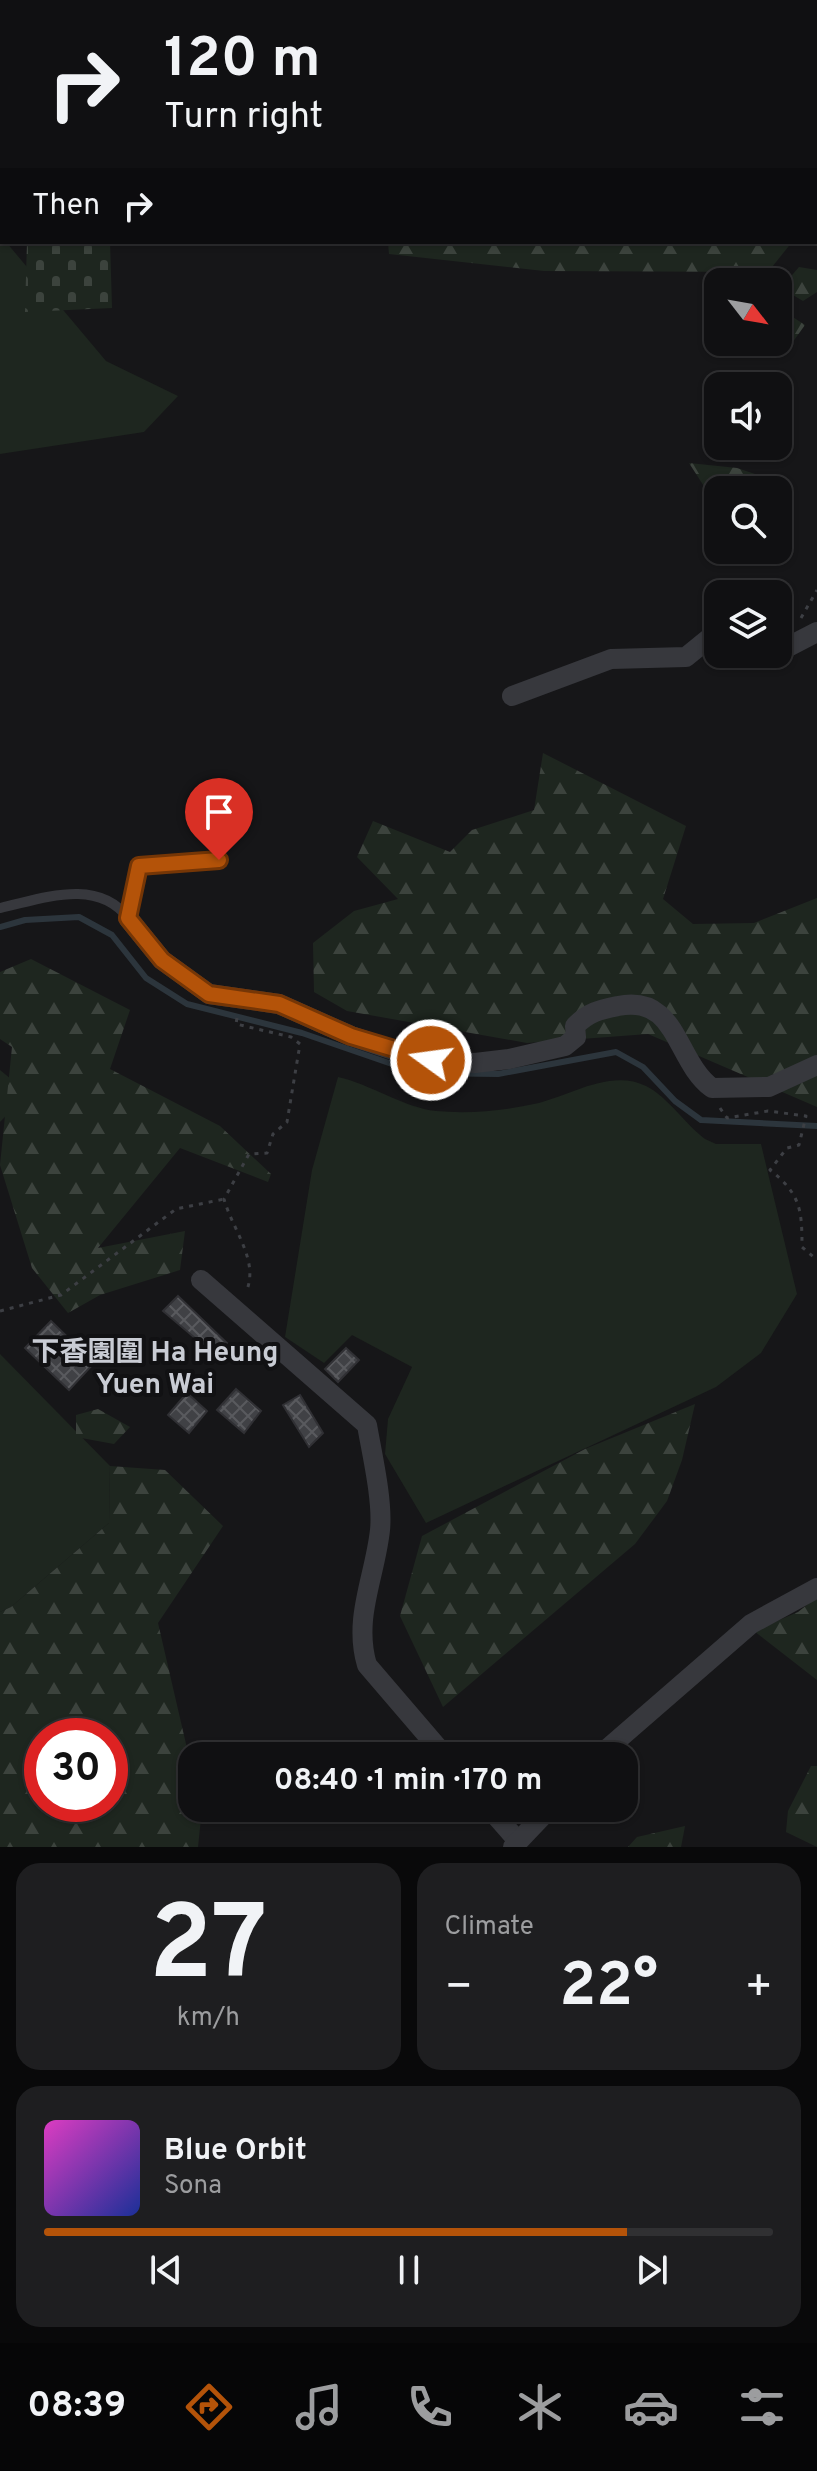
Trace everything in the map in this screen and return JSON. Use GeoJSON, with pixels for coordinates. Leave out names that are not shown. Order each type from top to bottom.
{"type":"FeatureCollection","features":[{"type":"Feature","properties":{"kind":"street"},"geometry":{"type":"LineString","coordinates":[[792,645],[817,632]]}},
{"type":"Feature","properties":{"kind":"street"},"geometry":{"type":"LineString","coordinates":[[512,696],[611,659],[686,657],[704,642]]}},
{"type":"Feature","properties":{"kind":"street"},"geometry":{"type":"LineString","coordinates":[[128,918],[162,960],[209,994],[279,1004],[351,1036],[431,1060],[475,1063],[565,1046],[576,1037],[575,1026],[589,1012],[627,1004],[649,1008],[665,1017],[692,1069],[712,1088],[769,1087],[817,1065]]}},
{"type":"Feature","properties":{"kind":"street"},"geometry":{"type":"LineString","coordinates":[[201,1280],[367,1425],[380,1526],[361,1618],[364,1654],[367,1665],[433,1742]]}},
{"type":"Feature","properties":{"kind":"street"},"geometry":{"type":"LineString","coordinates":[[615,1742],[751,1624],[817,1588]]}},
{"type":"Feature","properties":{"kind":"street"},"geometry":{"type":"LineString","coordinates":[[500,1822],[516,1844],[537,1822]]}},
{"type":"Feature","properties":{"kind":"lane"},"geometry":{"type":"LineString","coordinates":[[128,918],[139,866],[219,860]]}},
{"type":"Feature","properties":{"kind":"lane"},"geometry":{"type":"LineString","coordinates":[[0,908],[86,892],[109,900],[128,918]]}},
{"type":"Feature","properties":{"kind":"path"},"geometry":{"type":"LineString","coordinates":[[236,1024],[291,1037],[300,1044],[287,1122],[273,1134],[267,1153],[249,1154],[224,1199],[230,1221],[245,1248],[251,1282],[237,1313]]}},
{"type":"Feature","properties":{"kind":"path"},"geometry":{"type":"LineString","coordinates":[[727,1118],[768,1111],[806,1116],[799,1145],[787,1148],[770,1170],[791,1190],[801,1207],[802,1247],[817,1260]]}},
{"type":"Feature","properties":{"kind":"path"},"geometry":{"type":"LineString","coordinates":[[0,1311],[61,1295],[176,1209],[224,1199]]}},
{"type":"Feature","properties":{"kind":"green space"},"geometry":{"type":"Polygon","coordinates":[[[0,244],[8,244],[106,361],[178,396],[144,432],[0,454],[0,244]]]}},
{"type":"Feature","properties":{"kind":"green space"},"geometry":{"type":"Polygon","coordinates":[[[27,244],[110,244],[112,308],[25,312],[27,244]]]}},
{"type":"Feature","properties":{"kind":"green space"},"geometry":{"type":"Polygon","coordinates":[[[388,244],[790,244],[771,268],[704,268],[704,272],[544,271],[389,254],[388,244]]]}},
{"type":"Feature","properties":{"kind":"green space"},"geometry":{"type":"Polygon","coordinates":[[[799,267],[817,270],[817,292],[803,301],[792,294],[792,275],[799,267]]]}},
{"type":"Feature","properties":{"kind":"green space"},"geometry":{"type":"Polygon","coordinates":[[[792,317],[805,325],[792,343],[792,317]]]}},
{"type":"Feature","properties":{"kind":"green space"},"geometry":{"type":"Polygon","coordinates":[[[689,463],[737,468],[761,476],[704,476],[704,486],[689,463]]]}},
{"type":"Feature","properties":{"kind":"green space"},"geometry":{"type":"Polygon","coordinates":[[[543,753],[686,826],[663,899],[693,924],[754,923],[817,898],[817,1107],[648,1034],[527,1043],[347,1011],[314,992],[313,943],[354,911],[398,899],[357,857],[373,821],[450,852],[472,830],[534,810],[543,753]]]}},
{"type":"Feature","properties":{"kind":"green space"},"geometry":{"type":"Polygon","coordinates":[[[31,959],[130,1010],[110,1069],[220,1126],[271,1174],[268,1182],[180,1148],[98,1248],[185,1231],[180,1270],[100,1295],[68,1313],[32,1268],[0,1165],[12,1047],[0,1039],[0,972],[31,959]]]}},
{"type":"Feature","properties":{"kind":"green space"},"geometry":{"type":"Polygon","coordinates":[[[0,1070],[28,1093],[0,1122],[0,1070]]]}},
{"type":"Feature","properties":{"kind":"green space"},"geometry":{"type":"Polygon","coordinates":[[[338,1077],[424,1109],[448,1112],[522,1106],[618,1080],[646,1086],[662,1097],[705,1139],[716,1144],[761,1144],[797,1294],[761,1353],[716,1387],[426,1523],[385,1454],[388,1419],[412,1367],[352,1335],[324,1363],[285,1337],[312,1170],[338,1077]]]}},
{"type":"Feature","properties":{"kind":"green space"},"geometry":{"type":"Polygon","coordinates":[[[0,1354],[110,1466],[109,1523],[11,1607],[0,1612],[0,1354]]]}},
{"type":"Feature","properties":{"kind":"green space"},"geometry":{"type":"Polygon","coordinates":[[[695,1404],[682,1460],[667,1501],[635,1544],[443,1707],[400,1616],[422,1536],[585,1449],[695,1404]]]}},
{"type":"Feature","properties":{"kind":"green space"},"geometry":{"type":"Polygon","coordinates":[[[98,1409],[130,1427],[114,1444],[76,1437],[76,1415],[98,1409]]]}},
{"type":"Feature","properties":{"kind":"green space"},"geometry":{"type":"Polygon","coordinates":[[[110,1466],[165,1470],[223,1526],[158,1623],[186,1742],[178,1742],[178,1822],[201,1822],[198,1847],[0,1847],[0,1612],[11,1607],[109,1523],[110,1466]]]}},
{"type":"Feature","properties":{"kind":"green space"},"geometry":{"type":"Polygon","coordinates":[[[817,1597],[817,1680],[754,1631],[798,1612],[817,1597]]]}},
{"type":"Feature","properties":{"kind":"green space"},"geometry":{"type":"Polygon","coordinates":[[[811,1766],[817,1766],[817,1847],[786,1832],[788,1811],[811,1766]]]}},
{"type":"Feature","properties":{"kind":"green space"},"geometry":{"type":"Polygon","coordinates":[[[685,1826],[681,1847],[628,1847],[637,1837],[685,1826]]]}},
{"type":"Feature","properties":{"kind":"building"},"geometry":{"type":"Polygon","coordinates":[[[178,1296],[230,1346],[216,1362],[206,1351],[208,1349],[163,1311],[178,1296]]]}},
{"type":"Feature","properties":{"kind":"building"},"geometry":{"type":"Polygon","coordinates":[[[51,1321],[94,1363],[69,1390],[25,1348],[51,1321]]]}},
{"type":"Feature","properties":{"kind":"building"},"geometry":{"type":"Polygon","coordinates":[[[346,1348],[359,1360],[338,1382],[325,1369],[346,1348]]]}},
{"type":"Feature","properties":{"kind":"building"},"geometry":{"type":"Polygon","coordinates":[[[236,1389],[261,1411],[244,1433],[217,1410],[236,1389]]]}},
{"type":"Feature","properties":{"kind":"building"},"geometry":{"type":"Polygon","coordinates":[[[187,1393],[207,1411],[189,1433],[168,1415],[187,1393]]]}},
{"type":"Feature","properties":{"kind":"building"},"geometry":{"type":"Polygon","coordinates":[[[300,1395],[323,1433],[309,1447],[283,1405],[300,1395]]]}},
{"type":"Feature","properties":{"kind":"waterway"},"geometry":{"type":"LineString","coordinates":[[0,927],[25,920],[79,917],[112,935],[146,978],[187,1004],[302,1033],[418,1073],[498,1074],[616,1052],[643,1067],[675,1101],[701,1120],[817,1126]]}},
{"type":"Feature","properties":{"kind":"district","name":"下香園圍 Ha Heung Yuen Wai"},"geometry":{"type":"Point","coordinates":[155,1370]}},
{"type":"Feature","properties":{"kind":"route"},"geometry":{"type":"LineString","coordinates":[[219,860],[139,866],[128,918],[162,960],[209,994],[279,1004],[351,1036],[431,1060]]}}]}
